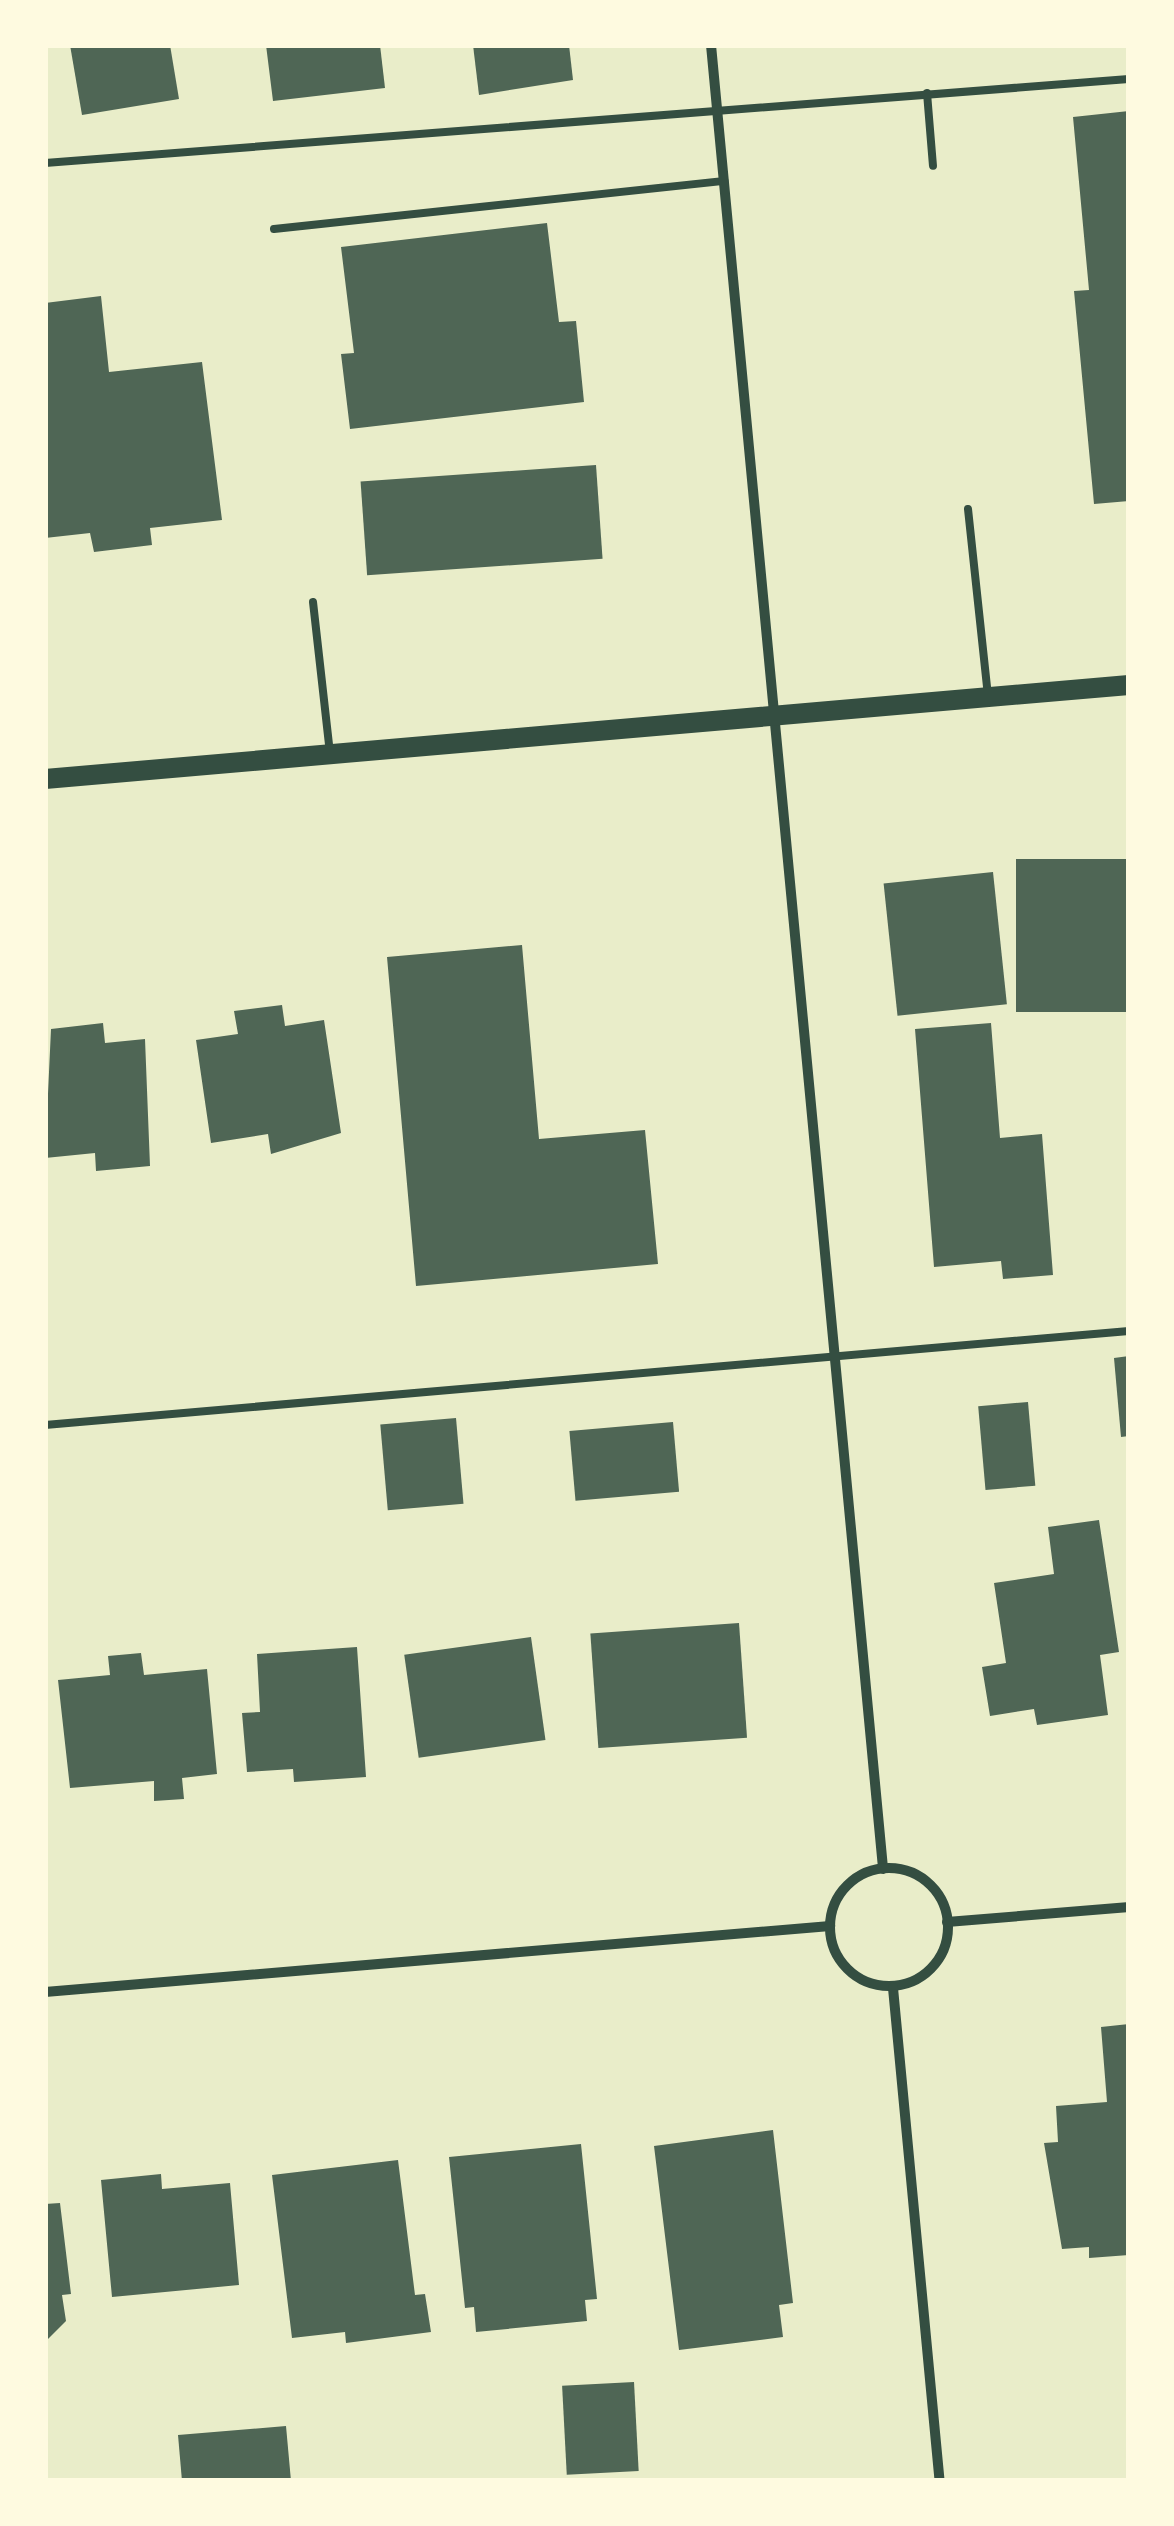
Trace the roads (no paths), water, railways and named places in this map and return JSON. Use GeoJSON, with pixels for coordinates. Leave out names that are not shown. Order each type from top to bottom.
{"type":"FeatureCollection","features":[{"type":"Feature","properties":{"kind":"main road"},"geometry":{"type":"LineString","coordinates":[[45,779],[773,711],[1129,686]]}},
{"type":"Feature","properties":{"kind":"street"},"geometry":{"type":"LineString","coordinates":[[711,45],[883,1869]]}},
{"type":"Feature","properties":{"kind":"street"},"geometry":{"type":"LineString","coordinates":[[893,1988],[840,1962],[830,1926],[842,1891],[883,1869],[926,1882],[948,1922]]}},
{"type":"Feature","properties":{"kind":"street"},"geometry":{"type":"LineString","coordinates":[[948,1922],[1129,1907]]}},
{"type":"Feature","properties":{"kind":"street"},"geometry":{"type":"LineString","coordinates":[[893,1988],[929,1971],[948,1922]]}},
{"type":"Feature","properties":{"kind":"street"},"geometry":{"type":"LineString","coordinates":[[45,1992],[830,1926]]}},
{"type":"Feature","properties":{"kind":"street"},"geometry":{"type":"LineString","coordinates":[[893,1988],[940,2481]]}},
{"type":"Feature","properties":{"kind":"lane"},"geometry":{"type":"LineString","coordinates":[[45,163],[717,107],[1129,78]]}},
{"type":"Feature","properties":{"kind":"lane"},"geometry":{"type":"LineString","coordinates":[[927,93],[934,166]]}},
{"type":"Feature","properties":{"kind":"lane"},"geometry":{"type":"LineString","coordinates":[[274,229],[724,181]]}},
{"type":"Feature","properties":{"kind":"lane"},"geometry":{"type":"LineString","coordinates":[[968,509],[988,696]]}},
{"type":"Feature","properties":{"kind":"lane"},"geometry":{"type":"LineString","coordinates":[[313,602],[330,752]]}},
{"type":"Feature","properties":{"kind":"lane"},"geometry":{"type":"LineString","coordinates":[[45,1425],[1129,1331]]}}]}
